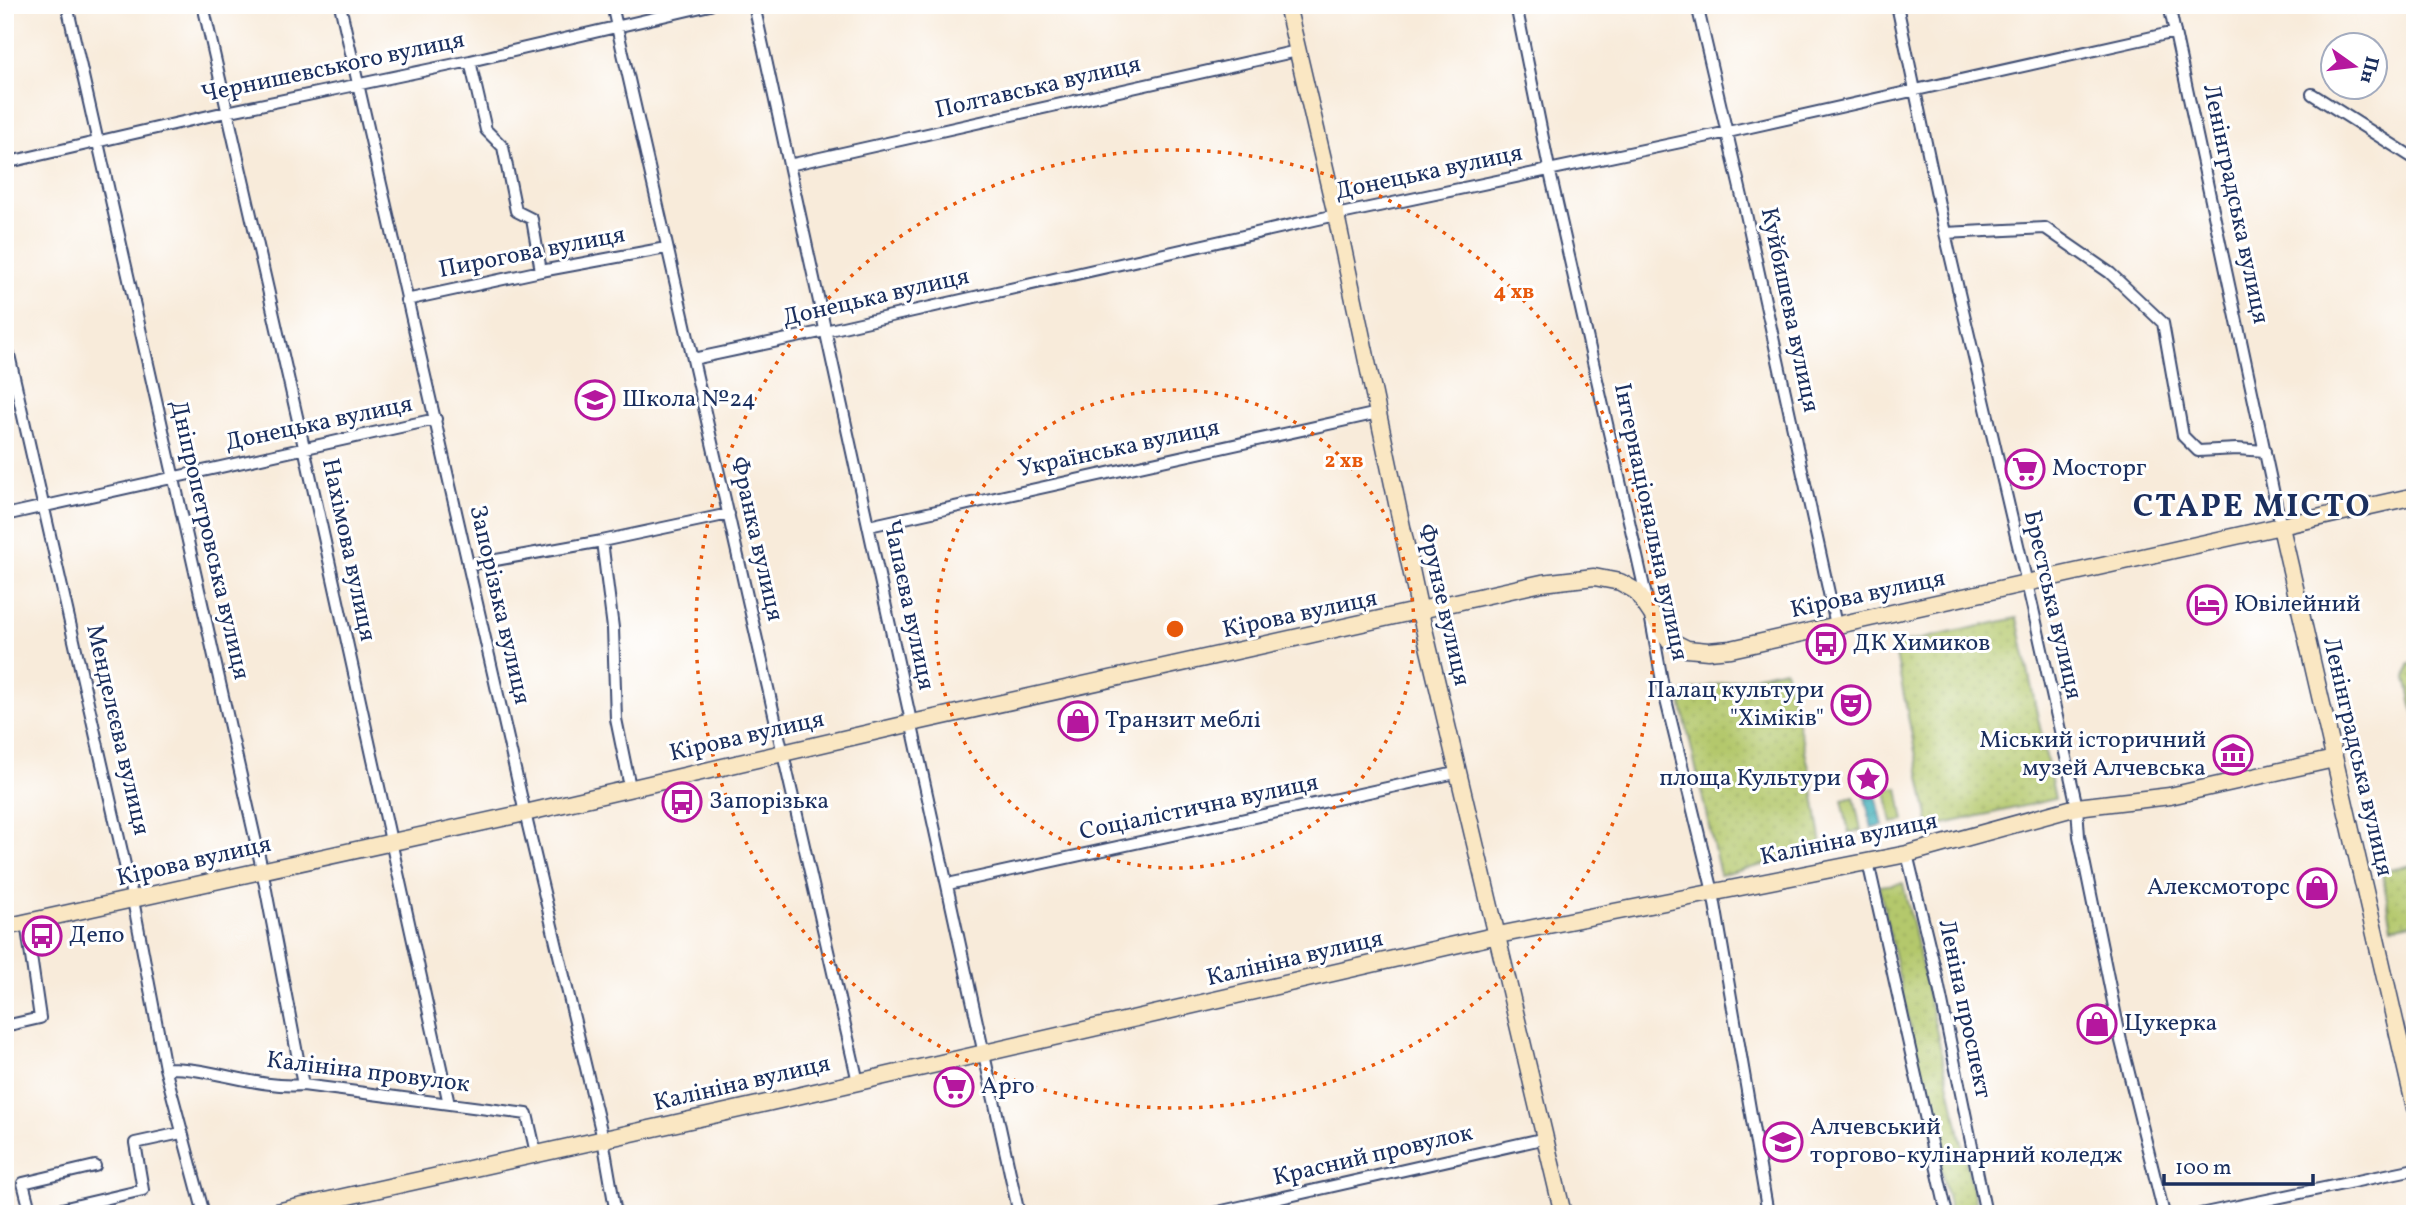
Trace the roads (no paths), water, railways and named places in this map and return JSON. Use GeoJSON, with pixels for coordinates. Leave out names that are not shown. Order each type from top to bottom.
{"type":"FeatureCollection","features":[{"type":"Feature","properties":{"kind":"street","name":"Дніпропетровська вулиця"},"geometry":{"type":"LineString","coordinates":[[67,5],[262,869],[303,1085]]}},
{"type":"Feature","properties":{"kind":"street","name":"Нахімова вулиця"},"geometry":{"type":"LineString","coordinates":[[203,5],[449,1104]]}},
{"type":"Feature","properties":{"kind":"street","name":"Франка вулиця"},"geometry":{"type":"LineString","coordinates":[[612,5],[858,1082]]}},
{"type":"Feature","properties":{"kind":"street","name":"Чернишевського вулиця"},"geometry":{"type":"LineString","coordinates":[[5,163],[226,111],[470,61],[710,5]]}},
{"type":"Feature","properties":{"kind":"street","name":"Чапаєва вулиця"},"geometry":{"type":"LineString","coordinates":[[754,5],[986,1053],[1019,1214]]}},
{"type":"Feature","properties":{"kind":"street","name":"Фрунзе вулиця"},"geometry":{"type":"LineString","coordinates":[[1287,5],[1336,215],[1420,612],[1563,1214]]}},
{"type":"Feature","properties":{"kind":"street","name":"Інтернаціональна вулиця"},"geometry":{"type":"LineString","coordinates":[[1516,5],[1549,168],[1649,609],[1664,692],[1713,892],[1768,1214]]}},
{"type":"Feature","properties":{"kind":"street","name":"Куйбишева вулиця"},"geometry":{"type":"LineString","coordinates":[[1697,5],[1728,132],[1836,625]]}},
{"type":"Feature","properties":{"kind":"street","name":"Брестська вулиця"},"geometry":{"type":"LineString","coordinates":[[1897,5],[1945,233],[2077,807],[2079,836],[2121,1041],[2164,1214]]}},
{"type":"Feature","properties":{"kind":"street","name":"Ленінградська вулиця"},"geometry":{"type":"LineString","coordinates":[[2169,5],[2264,451],[2415,1108]]}},
{"type":"Feature","properties":{"kind":"street","name":"Запорізька вулиця"},"geometry":{"type":"LineString","coordinates":[[341,6],[406,300],[603,1139],[616,1214]]}},
{"type":"Feature","properties":{"kind":"street","name":"Донецька вулиця"},"geometry":{"type":"LineString","coordinates":[[693,359],[2175,32]]}},
{"type":"Feature","properties":{"kind":"street","name":"Полтавська вулиця"},"geometry":{"type":"LineString","coordinates":[[789,165],[1297,51]]}},
{"type":"Feature","properties":{"kind":"street"},"geometry":{"type":"LineString","coordinates":[[470,61],[485,130],[503,147],[516,211],[532,219],[541,271]]}},
{"type":"Feature","properties":{"kind":"street"},"geometry":{"type":"LineString","coordinates":[[2312,94],[2415,159]]}},
{"type":"Feature","properties":{"kind":"street"},"geometry":{"type":"LineString","coordinates":[[1945,233],[2045,228],[2110,273],[2163,323],[2183,436],[2198,451],[2264,451]]}},
{"type":"Feature","properties":{"kind":"street","name":"Пирогова вулиця"},"geometry":{"type":"LineString","coordinates":[[406,300],[666,248]]}},
{"type":"Feature","properties":{"kind":"street","name":"Менделєєва вулиця"},"geometry":{"type":"LineString","coordinates":[[5,337],[133,900],[165,1068],[204,1214]]}},
{"type":"Feature","properties":{"kind":"street","name":"Українська вулиця"},"geometry":{"type":"LineString","coordinates":[[869,526],[1378,413]]}},
{"type":"Feature","properties":{"kind":"street","name":"Донецька вулиця"},"geometry":{"type":"LineString","coordinates":[[5,515],[436,419]]}},
{"type":"Feature","properties":{"kind":"street","name":"Кірова вулиця"},"geometry":{"type":"LineString","coordinates":[[5,926],[525,813],[912,723],[1542,583],[1594,577],[1620,582],[1636,591],[1669,640],[1687,649],[1731,649],[2415,496]]}},
{"type":"Feature","properties":{"kind":"street"},"geometry":{"type":"LineString","coordinates":[[468,565],[602,541],[729,514]]}},
{"type":"Feature","properties":{"kind":"street"},"geometry":{"type":"LineString","coordinates":[[602,541],[613,628],[616,719],[630,787]]}},
{"type":"Feature","properties":{"kind":"street","name":"Калініна вулиця"},"geometry":{"type":"LineString","coordinates":[[267,1214],[1498,935],[1868,863],[2077,807],[2170,796],[2334,759]]}},
{"type":"Feature","properties":{"kind":"street","name":"Соціалістична вулиця"},"geometry":{"type":"LineString","coordinates":[[948,884],[1460,772]]}},
{"type":"Feature","properties":{"kind":"street","name":"Леніна проспект"},"geometry":{"type":"LineString","coordinates":[[1907,854],[1936,973],[1986,1214]]}},
{"type":"Feature","properties":{"kind":"street"},"geometry":{"type":"LineString","coordinates":[[1868,863],[1947,1214]]}},
{"type":"Feature","properties":{"kind":"street"},"geometry":{"type":"LineString","coordinates":[[5,1026],[40,1018],[26,922]]}},
{"type":"Feature","properties":{"kind":"street","name":"Калініна провулок"},"geometry":{"type":"LineString","coordinates":[[165,1068],[195,1069],[284,1087],[303,1085],[527,1114],[536,1153]]}},
{"type":"Feature","properties":{"kind":"street"},"geometry":{"type":"LineString","coordinates":[[40,1214],[143,1190],[135,1143],[181,1133]]}},
{"type":"Feature","properties":{"kind":"street","name":"Красний провулок"},"geometry":{"type":"LineString","coordinates":[[1209,1214],[1546,1138]]}},
{"type":"Feature","properties":{"kind":"street"},"geometry":{"type":"LineString","coordinates":[[31,1214],[23,1183],[94,1166]]}},
{"type":"Feature","properties":{"kind":"street"},"geometry":{"type":"LineString","coordinates":[[2200,1214],[2415,1168]]}},
{"type":"Feature","properties":{"kind":"water"},"geometry":{"type":"Polygon","coordinates":[[[1876,795],[1883,826],[1872,828],[1865,797],[1876,795]]]}},
{"type":"Feature","properties":{"kind":"place","name":"Школа №24"},"geometry":{"type":"Point","coordinates":[595,400]}},
{"type":"Feature","properties":{"kind":"place","name":"Мосторг"},"geometry":{"type":"Point","coordinates":[2025,469]}},
{"type":"Feature","properties":{"kind":"place","name":"Ювілейний"},"geometry":{"type":"Point","coordinates":[2207,605]}},
{"type":"Feature","properties":{"kind":"place","name":"ДК Химиков"},"geometry":{"type":"Point","coordinates":[1826,644]}},
{"type":"Feature","properties":{"kind":"place","name":"Палац культури \"Хіміків\""},"geometry":{"type":"Point","coordinates":[1851,705]}},
{"type":"Feature","properties":{"kind":"place","name":"Транзит меблі"},"geometry":{"type":"Point","coordinates":[1078,721]}},
{"type":"Feature","properties":{"kind":"place","name":"Міський історичний музей Алчевська"},"geometry":{"type":"Point","coordinates":[2233,755]}},
{"type":"Feature","properties":{"kind":"place","name":"площа Культури"},"geometry":{"type":"Point","coordinates":[1868,779]}},
{"type":"Feature","properties":{"kind":"place","name":"Запорізька"},"geometry":{"type":"Point","coordinates":[682,802]}},
{"type":"Feature","properties":{"kind":"place","name":"Алексмоторс"},"geometry":{"type":"Point","coordinates":[2317,888]}},
{"type":"Feature","properties":{"kind":"place","name":"Депо"},"geometry":{"type":"Point","coordinates":[42,936]}},
{"type":"Feature","properties":{"kind":"place","name":"Цукерка"},"geometry":{"type":"Point","coordinates":[2097,1024]}},
{"type":"Feature","properties":{"kind":"place","name":"Арго"},"geometry":{"type":"Point","coordinates":[954,1087]}},
{"type":"Feature","properties":{"kind":"place","name":"Алчевський торгово-кулінарний коледж"},"geometry":{"type":"Point","coordinates":[1783,1142]}},
{"type":"Feature","properties":{"kind":"district","name":"СТАРЕ МІСТО"},"geometry":{"type":"Point","coordinates":[2252,508]}}]}
